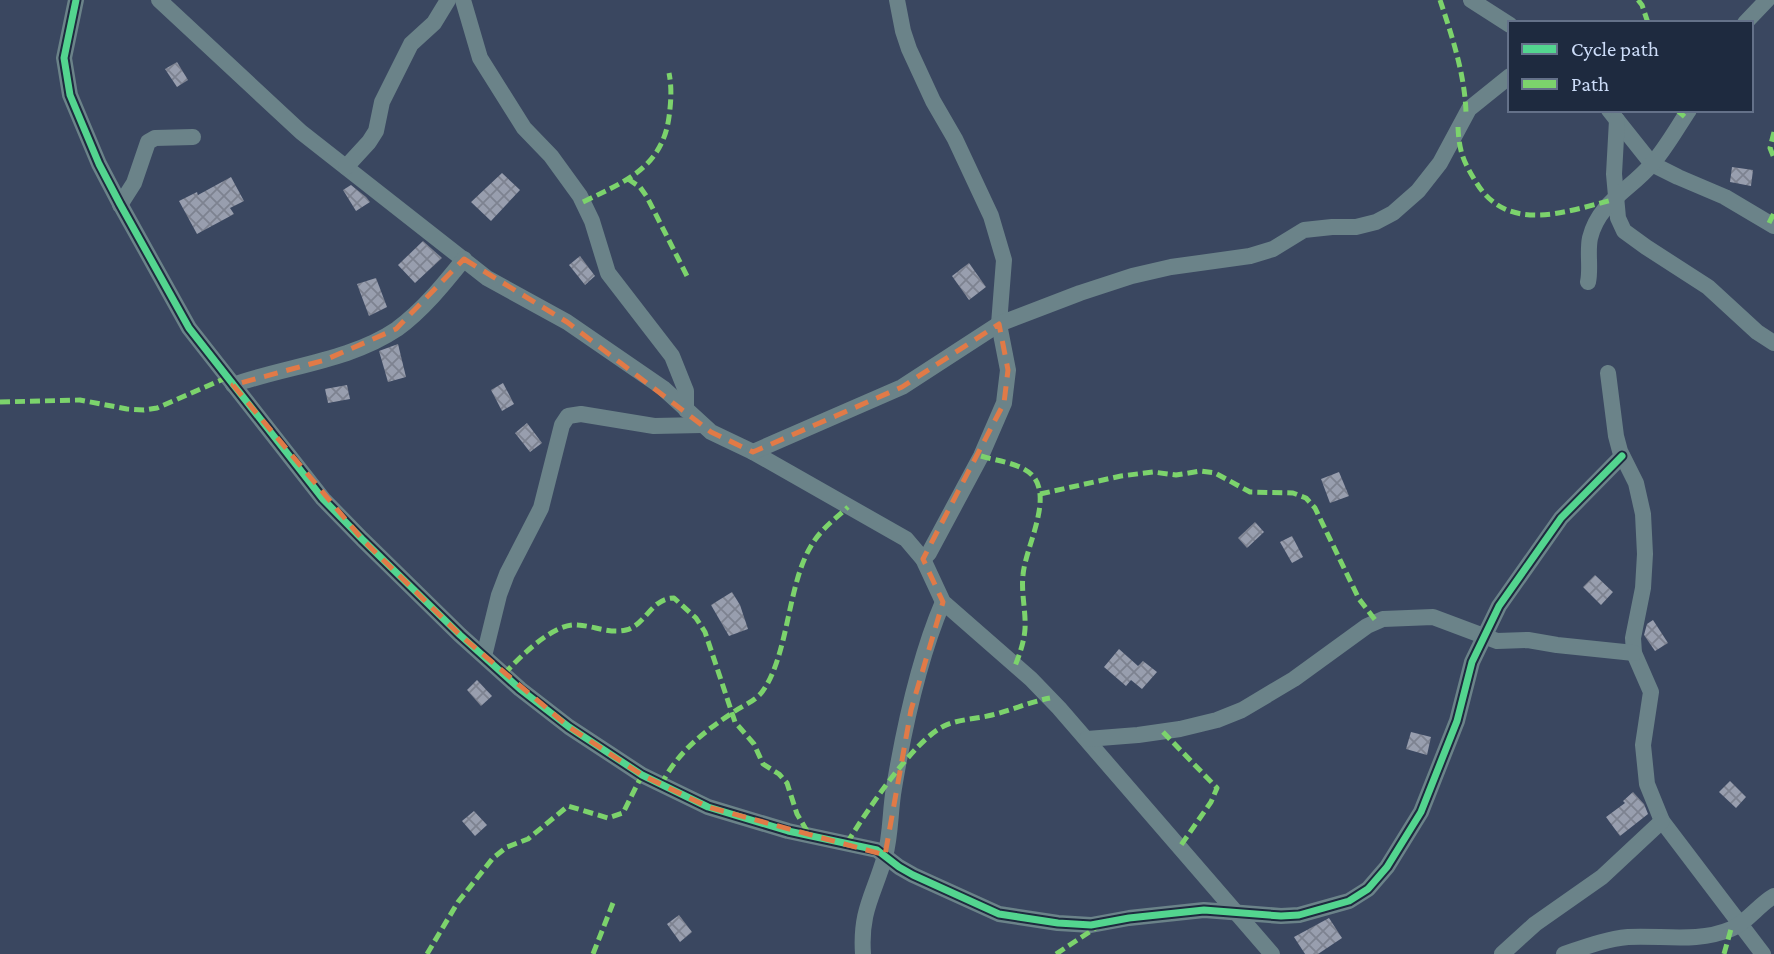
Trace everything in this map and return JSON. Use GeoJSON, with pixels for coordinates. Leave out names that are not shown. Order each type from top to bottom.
{"type":"FeatureCollection","features":[{"type":"Feature","properties":{"kind":"street"},"geometry":{"type":"LineString","coordinates":[[76,0],[64,58],[69,95],[99,164],[189,328],[323,499],[520,689],[569,727],[616,758],[661,785],[722,811],[788,831],[865,846],[885,855],[913,875],[999,914],[1091,925],[1204,910],[1300,915],[1349,901],[1368,889],[1387,867],[1421,812],[1454,728],[1472,662],[1499,606],[1562,518],[1622,456]]}},
{"type":"Feature","properties":{"kind":"street"},"geometry":{"type":"LineString","coordinates":[[159,0],[301,132],[487,278],[567,322],[663,388],[702,425],[902,536],[923,559],[943,602],[1031,679],[1087,739],[1272,954]]}},
{"type":"Feature","properties":{"kind":"street"},"geometry":{"type":"LineString","coordinates":[[346,167],[376,131],[382,102],[411,44],[434,23],[448,0]]}},
{"type":"Feature","properties":{"kind":"street"},"geometry":{"type":"LineString","coordinates":[[463,0],[480,58],[524,128],[551,156],[580,196],[592,220],[608,274],[672,356],[682,376],[686,410]]}},
{"type":"Feature","properties":{"kind":"street"},"geometry":{"type":"LineString","coordinates":[[897,0],[909,48],[933,101],[955,139],[998,236],[1005,272],[999,324],[1008,370],[1004,402],[981,456],[923,559]]}},
{"type":"Feature","properties":{"kind":"street"},"geometry":{"type":"LineString","coordinates":[[1471,0],[1508,24]]}},
{"type":"Feature","properties":{"kind":"street"},"geometry":{"type":"LineString","coordinates":[[1747,21],[1767,0]]}},
{"type":"Feature","properties":{"kind":"street"},"geometry":{"type":"LineString","coordinates":[[754,452],[902,387],[999,324],[1080,293],[1132,276],[1193,263],[1250,256],[1273,249],[1304,230],[1356,227],[1376,222],[1393,213],[1418,191],[1440,163],[1469,109],[1508,78]]}},
{"type":"Feature","properties":{"kind":"street"},"geometry":{"type":"LineString","coordinates":[[1588,282],[1590,239],[1602,213],[1652,164],[1688,112]]}},
{"type":"Feature","properties":{"kind":"street"},"geometry":{"type":"LineString","coordinates":[[1613,115],[1652,164],[1725,197],[1774,226]]}},
{"type":"Feature","properties":{"kind":"street"},"geometry":{"type":"LineString","coordinates":[[1613,115],[1618,218],[1628,235],[1708,286],[1757,331],[1774,342]]}},
{"type":"Feature","properties":{"kind":"street"},"geometry":{"type":"LineString","coordinates":[[120,205],[136,177],[148,142],[155,138],[193,137]]}},
{"type":"Feature","properties":{"kind":"street"},"geometry":{"type":"LineString","coordinates":[[233,384],[325,360],[396,330],[425,305],[464,259]]}},
{"type":"Feature","properties":{"kind":"street"},"geometry":{"type":"LineString","coordinates":[[1608,373],[1613,423],[1622,456],[1636,483],[1643,514],[1643,588],[1633,638],[1634,653],[1651,692],[1643,745],[1647,784],[1662,821],[1763,954]]}},
{"type":"Feature","properties":{"kind":"street"},"geometry":{"type":"LineString","coordinates":[[484,656],[499,595],[541,508],[557,440],[568,416],[581,414],[654,426],[702,425]]}},
{"type":"Feature","properties":{"kind":"street"},"geometry":{"type":"LineString","coordinates":[[863,954],[864,917],[885,855],[894,784],[928,642],[943,602]]}},
{"type":"Feature","properties":{"kind":"street"},"geometry":{"type":"LineString","coordinates":[[1087,739],[1138,736],[1180,729],[1242,710],[1294,679],[1367,626],[1383,619],[1433,617],[1463,626],[1497,641],[1528,640],[1634,653]]}},
{"type":"Feature","properties":{"kind":"street"},"geometry":{"type":"LineString","coordinates":[[1502,954],[1535,924],[1572,901],[1602,877],[1662,821]]}},
{"type":"Feature","properties":{"kind":"street"},"geometry":{"type":"LineString","coordinates":[[1564,954],[1625,937],[1703,936],[1719,933],[1741,924],[1774,896]]}},
{"type":"Feature","properties":{"kind":"highlighted area"},"geometry":{"type":"Polygon","coordinates":[[[464,259],[567,322],[711,432],[753,452],[902,387],[999,324],[1008,370],[1004,403],[923,559],[943,602],[911,710],[885,855],[708,807],[642,775],[569,727],[460,635],[362,539],[233,385],[325,360],[396,329],[464,259]]]}},
{"type":"Feature","properties":{"kind":"building"},"geometry":{"type":"Polygon","coordinates":[[[177,62],[188,80],[177,87],[165,69],[177,62]]]}},
{"type":"Feature","properties":{"kind":"building"},"geometry":{"type":"Polygon","coordinates":[[[1732,167],[1753,170],[1751,186],[1730,182],[1732,167]]]}},
{"type":"Feature","properties":{"kind":"building"},"geometry":{"type":"Polygon","coordinates":[[[502,173],[520,190],[491,221],[471,202],[502,173]]]}},
{"type":"Feature","properties":{"kind":"building"},"geometry":{"type":"Polygon","coordinates":[[[231,177],[244,201],[230,208],[234,214],[197,234],[179,201],[197,192],[198,195],[231,177]]]}},
{"type":"Feature","properties":{"kind":"building"},"geometry":{"type":"Polygon","coordinates":[[[351,185],[370,202],[356,211],[343,190],[351,185]]]}},
{"type":"Feature","properties":{"kind":"building"},"geometry":{"type":"Polygon","coordinates":[[[423,241],[442,258],[415,283],[398,265],[423,241]]]}},
{"type":"Feature","properties":{"kind":"building"},"geometry":{"type":"Polygon","coordinates":[[[580,256],[595,276],[585,285],[569,265],[580,256]]]}},
{"type":"Feature","properties":{"kind":"building"},"geometry":{"type":"Polygon","coordinates":[[[969,263],[986,287],[969,300],[952,276],[969,263]]]}},
{"type":"Feature","properties":{"kind":"building"},"geometry":{"type":"Polygon","coordinates":[[[376,278],[387,307],[369,316],[357,284],[376,278]]]}},
{"type":"Feature","properties":{"kind":"building"},"geometry":{"type":"Polygon","coordinates":[[[398,344],[406,377],[388,382],[379,351],[398,344]]]}},
{"type":"Feature","properties":{"kind":"building"},"geometry":{"type":"Polygon","coordinates":[[[503,383],[514,404],[502,411],[491,390],[503,383]]]}},
{"type":"Feature","properties":{"kind":"building"},"geometry":{"type":"Polygon","coordinates":[[[347,385],[350,399],[328,403],[325,389],[347,385]]]}},
{"type":"Feature","properties":{"kind":"building"},"geometry":{"type":"Polygon","coordinates":[[[527,423],[542,443],[530,452],[515,433],[527,423]]]}},
{"type":"Feature","properties":{"kind":"building"},"geometry":{"type":"Polygon","coordinates":[[[1339,472],[1349,496],[1330,503],[1321,479],[1339,472]]]}},
{"type":"Feature","properties":{"kind":"building"},"geometry":{"type":"Polygon","coordinates":[[[1255,522],[1264,532],[1247,548],[1238,538],[1255,522]]]}},
{"type":"Feature","properties":{"kind":"building"},"geometry":{"type":"Polygon","coordinates":[[[1292,536],[1303,557],[1292,563],[1280,542],[1292,536]]]}},
{"type":"Feature","properties":{"kind":"building"},"geometry":{"type":"Polygon","coordinates":[[[1595,575],[1613,592],[1601,605],[1583,587],[1595,575]]]}},
{"type":"Feature","properties":{"kind":"building"},"geometry":{"type":"Polygon","coordinates":[[[732,592],[740,605],[748,629],[729,636],[711,605],[732,592]]]}},
{"type":"Feature","properties":{"kind":"building"},"geometry":{"type":"Polygon","coordinates":[[[1653,620],[1668,643],[1655,651],[1644,635],[1647,624],[1653,620]]]}},
{"type":"Feature","properties":{"kind":"building"},"geometry":{"type":"Polygon","coordinates":[[[1119,649],[1138,666],[1143,661],[1157,672],[1142,689],[1131,680],[1126,686],[1104,667],[1119,649]]]}},
{"type":"Feature","properties":{"kind":"building"},"geometry":{"type":"Polygon","coordinates":[[[477,680],[492,696],[481,706],[467,690],[477,680]]]}},
{"type":"Feature","properties":{"kind":"building"},"geometry":{"type":"Polygon","coordinates":[[[1411,732],[1431,737],[1427,755],[1406,749],[1411,732]]]}},
{"type":"Feature","properties":{"kind":"building"},"geometry":{"type":"Polygon","coordinates":[[[1730,781],[1746,797],[1736,808],[1719,792],[1730,781]]]}},
{"type":"Feature","properties":{"kind":"building"},"geometry":{"type":"Polygon","coordinates":[[[1633,792],[1644,804],[1648,814],[1620,836],[1606,817],[1625,803],[1623,801],[1633,792]]]}},
{"type":"Feature","properties":{"kind":"building"},"geometry":{"type":"Polygon","coordinates":[[[474,811],[487,825],[475,836],[462,821],[474,811]]]}},
{"type":"Feature","properties":{"kind":"building"},"geometry":{"type":"Polygon","coordinates":[[[679,915],[692,932],[680,942],[667,924],[679,915]]]}},
{"type":"Feature","properties":{"kind":"building"},"geometry":{"type":"Polygon","coordinates":[[[1329,918],[1342,938],[1318,954],[1305,954],[1294,937],[1329,918]]]}},
{"type":"Feature","properties":{"kind":"marked path"},"geometry":{"type":"LineString","coordinates":[[1440,0],[1460,70],[1466,113]]}},
{"type":"Feature","properties":{"kind":"marked path"},"geometry":{"type":"LineString","coordinates":[[1638,0],[1647,21]]}},
{"type":"Feature","properties":{"kind":"marked path"},"geometry":{"type":"LineString","coordinates":[[583,202],[626,180],[650,161],[665,134],[669,117],[669,73]]}},
{"type":"Feature","properties":{"kind":"marked path"},"geometry":{"type":"LineString","coordinates":[[1679,112],[1685,117]]}},
{"type":"Feature","properties":{"kind":"marked path"},"geometry":{"type":"LineString","coordinates":[[1458,127],[1461,149],[1472,175],[1489,198],[1504,208],[1520,214],[1538,215],[1575,210],[1612,200]]}},
{"type":"Feature","properties":{"kind":"marked path"},"geometry":{"type":"LineString","coordinates":[[1774,132],[1770,148],[1774,158]]}},
{"type":"Feature","properties":{"kind":"marked path"},"geometry":{"type":"LineString","coordinates":[[628,179],[640,187],[647,197],[687,276]]}},
{"type":"Feature","properties":{"kind":"marked path"},"geometry":{"type":"LineString","coordinates":[[1769,223],[1774,213]]}},
{"type":"Feature","properties":{"kind":"marked path"},"geometry":{"type":"LineString","coordinates":[[0,402],[80,400],[144,410],[157,408],[228,377]]}},
{"type":"Feature","properties":{"kind":"marked path"},"geometry":{"type":"LineString","coordinates":[[981,456],[1027,471],[1038,485],[1040,497],[1023,575],[1025,629],[1015,666]]}},
{"type":"Feature","properties":{"kind":"marked path"},"geometry":{"type":"LineString","coordinates":[[1040,494],[1121,476],[1153,472],[1176,475],[1201,471],[1215,473],[1250,492],[1293,493],[1306,498],[1315,508],[1359,599],[1376,621]]}},
{"type":"Feature","properties":{"kind":"marked path"},"geometry":{"type":"LineString","coordinates":[[661,785],[693,743],[762,692],[778,659],[803,562],[819,535],[848,507]]}},
{"type":"Feature","properties":{"kind":"marked path"},"geometry":{"type":"LineString","coordinates":[[504,674],[538,642],[559,629],[578,625],[626,630],[639,623],[660,602],[674,598],[696,618],[705,632],[735,722],[754,744],[763,764],[787,783],[797,814],[810,836]]}},
{"type":"Feature","properties":{"kind":"marked path"},"geometry":{"type":"LineString","coordinates":[[847,843],[891,778],[932,734],[956,722],[992,715],[1050,698]]}},
{"type":"Feature","properties":{"kind":"marked path"},"geometry":{"type":"LineString","coordinates":[[1163,732],[1217,788],[1211,802],[1179,848]]}},
{"type":"Feature","properties":{"kind":"marked path"},"geometry":{"type":"LineString","coordinates":[[427,954],[458,902],[493,858],[507,847],[528,839],[568,806],[608,818],[623,813],[642,775]]}},
{"type":"Feature","properties":{"kind":"marked path"},"geometry":{"type":"LineString","coordinates":[[593,954],[613,903]]}},
{"type":"Feature","properties":{"kind":"marked path"},"geometry":{"type":"LineString","coordinates":[[1056,954],[1100,925]]}},
{"type":"Feature","properties":{"kind":"marked path"},"geometry":{"type":"LineString","coordinates":[[1724,954],[1731,929]]}},
{"type":"Feature","properties":{"kind":"cycle path"},"geometry":{"type":"LineString","coordinates":[[76,0],[64,58],[70,95],[99,164],[120,204],[189,328],[323,499],[362,539],[460,635],[520,689],[569,727],[642,775],[708,807],[788,831],[877,850],[913,875],[999,914],[1091,925],[1204,910],[1299,915],[1349,901],[1368,889],[1387,867],[1421,812],[1457,721],[1472,662],[1499,606],[1561,518],[1622,456]]}}]}
